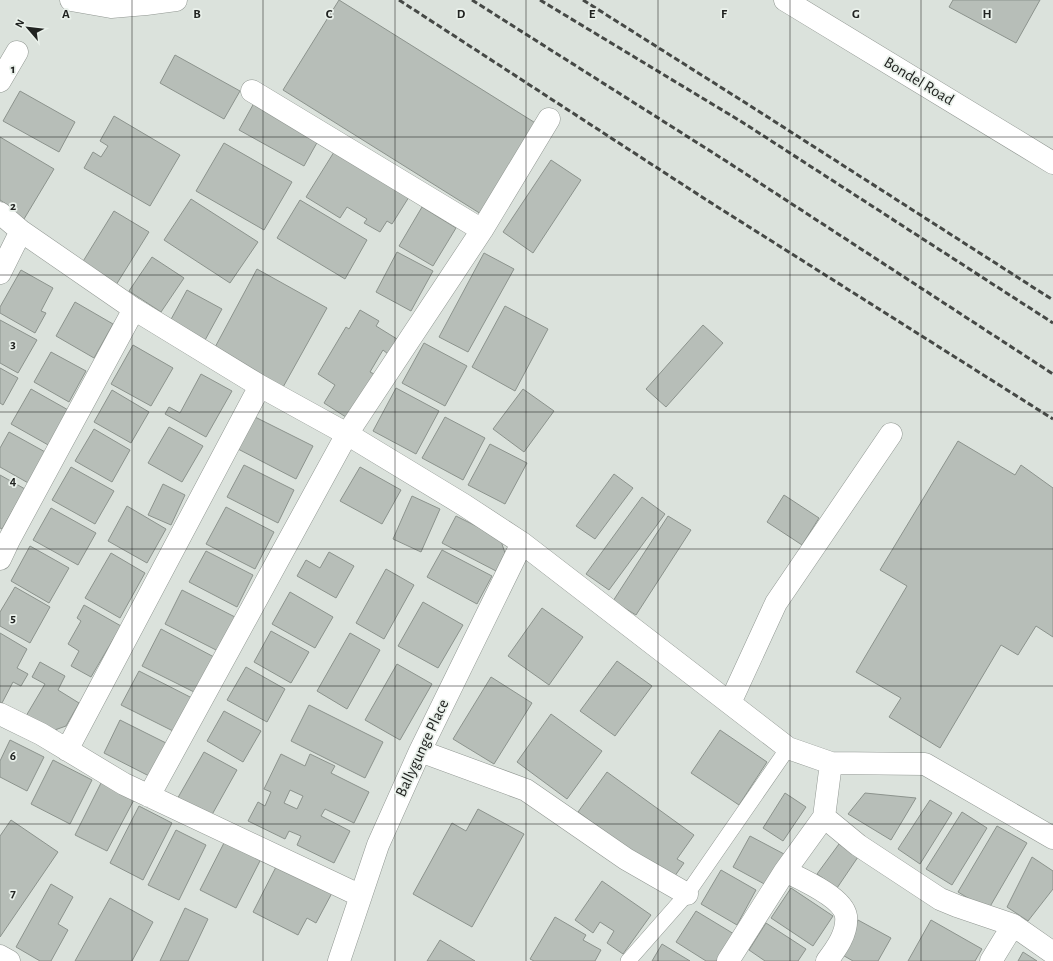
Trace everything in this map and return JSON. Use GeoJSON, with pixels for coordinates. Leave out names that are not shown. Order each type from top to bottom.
{"type":"FeatureCollection","features":[{"type":"Feature","properties":{"kind":"street"},"geometry":{"type":"LineString","coordinates":[[71,0],[111,7],[176,0]]}},
{"type":"Feature","properties":{"kind":"street","name":"Bondel Road"},"geometry":{"type":"LineString","coordinates":[[785,0],[1053,163]]}},
{"type":"Feature","properties":{"kind":"street"},"geometry":{"type":"LineString","coordinates":[[0,81],[17,52]]}},
{"type":"Feature","properties":{"kind":"street"},"geometry":{"type":"LineString","coordinates":[[252,91],[482,230]]}},
{"type":"Feature","properties":{"kind":"street"},"geometry":{"type":"LineString","coordinates":[[149,796],[347,434],[482,230],[549,119]]}},
{"type":"Feature","properties":{"kind":"street"},"geometry":{"type":"LineString","coordinates":[[0,213],[21,231],[134,309],[260,386],[347,434],[464,505],[522,543],[788,748],[831,763],[925,764],[1053,838]]}},
{"type":"Feature","properties":{"kind":"street"},"geometry":{"type":"LineString","coordinates":[[0,273],[21,231]]}},
{"type":"Feature","properties":{"kind":"street"},"geometry":{"type":"LineString","coordinates":[[3,545],[134,309]]}},
{"type":"Feature","properties":{"kind":"street"},"geometry":{"type":"LineString","coordinates":[[67,750],[260,386]]}},
{"type":"Feature","properties":{"kind":"street"},"geometry":{"type":"LineString","coordinates":[[730,703],[776,603],[891,434]]}},
{"type":"Feature","properties":{"kind":"street","name":"Ballygunge Place"},"geometry":{"type":"LineString","coordinates":[[339,961],[378,845],[420,751],[522,543]]}},
{"type":"Feature","properties":{"kind":"street"},"geometry":{"type":"LineString","coordinates":[[0,714],[41,734],[124,784],[361,896]]}},
{"type":"Feature","properties":{"kind":"street"},"geometry":{"type":"LineString","coordinates":[[420,751],[526,790],[626,859],[687,894]]}},
{"type":"Feature","properties":{"kind":"street"},"geometry":{"type":"LineString","coordinates":[[730,960],[785,871],[824,817],[831,763]]}},
{"type":"Feature","properties":{"kind":"street"},"geometry":{"type":"LineString","coordinates":[[824,817],[858,845],[940,899],[1013,925],[1053,953]]}},
{"type":"Feature","properties":{"kind":"street"},"geometry":{"type":"LineString","coordinates":[[785,871],[820,889],[839,904],[846,916],[844,932],[827,961]]}},
{"type":"Feature","properties":{"kind":"street"},"geometry":{"type":"LineString","coordinates":[[991,961],[1013,925]]}},
{"type":"Feature","properties":{"kind":"street"},"geometry":{"type":"LineString","coordinates":[[0,956],[9,961]]}},
{"type":"Feature","properties":{"kind":"lane"},"geometry":{"type":"LineString","coordinates":[[628,961],[687,894],[788,748]]}},
{"type":"Feature","properties":{"kind":"building"},"geometry":{"type":"Polygon","coordinates":[[[339,0],[537,124],[481,214],[283,90],[339,0]]]}},
{"type":"Feature","properties":{"kind":"building"},"geometry":{"type":"Polygon","coordinates":[[[953,0],[1040,0],[1016,43],[949,7],[953,0]]]}},
{"type":"Feature","properties":{"kind":"building"},"geometry":{"type":"Polygon","coordinates":[[[175,55],[240,91],[224,119],[160,83],[175,55]]]}},
{"type":"Feature","properties":{"kind":"building"},"geometry":{"type":"Polygon","coordinates":[[[20,91],[75,122],[59,152],[3,121],[20,91]]]}},
{"type":"Feature","properties":{"kind":"building"},"geometry":{"type":"Polygon","coordinates":[[[254,103],[319,139],[304,166],[239,130],[254,103]]]}},
{"type":"Feature","properties":{"kind":"building"},"geometry":{"type":"Polygon","coordinates":[[[114,116],[180,155],[150,206],[84,168],[93,152],[101,157],[108,146],[100,141],[114,116]]]}},
{"type":"Feature","properties":{"kind":"building"},"geometry":{"type":"Polygon","coordinates":[[[0,137],[54,169],[24,219],[7,209],[9,206],[0,200],[0,137]]]}},
{"type":"Feature","properties":{"kind":"building"},"geometry":{"type":"Polygon","coordinates":[[[224,143],[292,182],[264,230],[196,191],[224,143]]]}},
{"type":"Feature","properties":{"kind":"building"},"geometry":{"type":"Polygon","coordinates":[[[334,152],[409,197],[392,224],[387,221],[380,232],[364,223],[367,219],[347,207],[340,218],[306,197],[334,152]]]}},
{"type":"Feature","properties":{"kind":"building"},"geometry":{"type":"Polygon","coordinates":[[[551,160],[581,180],[533,253],[503,232],[551,160]]]}},
{"type":"Feature","properties":{"kind":"building"},"geometry":{"type":"Polygon","coordinates":[[[191,199],[258,242],[230,283],[164,240],[191,199]]]}},
{"type":"Feature","properties":{"kind":"building"},"geometry":{"type":"Polygon","coordinates":[[[300,200],[367,240],[345,279],[277,238],[300,200]]]}},
{"type":"Feature","properties":{"kind":"building"},"geometry":{"type":"Polygon","coordinates":[[[422,207],[456,228],[433,266],[399,246],[422,207]]]}},
{"type":"Feature","properties":{"kind":"building"},"geometry":{"type":"Polygon","coordinates":[[[114,211],[149,232],[116,285],[82,263],[114,211]]]}},
{"type":"Feature","properties":{"kind":"building"},"geometry":{"type":"Polygon","coordinates":[[[397,252],[433,271],[411,311],[376,292],[397,252]]]}},
{"type":"Feature","properties":{"kind":"building"},"geometry":{"type":"Polygon","coordinates":[[[484,253],[514,269],[468,352],[439,337],[484,253]]]}},
{"type":"Feature","properties":{"kind":"building"},"geometry":{"type":"Polygon","coordinates":[[[152,257],[184,278],[161,312],[129,291],[152,257]]]}},
{"type":"Feature","properties":{"kind":"building"},"geometry":{"type":"Polygon","coordinates":[[[257,269],[327,308],[282,389],[213,351],[257,269]]]}},
{"type":"Feature","properties":{"kind":"building"},"geometry":{"type":"Polygon","coordinates":[[[21,270],[53,288],[41,311],[46,313],[35,333],[0,313],[0,307],[21,270]]]}},
{"type":"Feature","properties":{"kind":"building"},"geometry":{"type":"Polygon","coordinates":[[[187,290],[222,309],[204,342],[169,323],[187,290]]]}},
{"type":"Feature","properties":{"kind":"building"},"geometry":{"type":"Polygon","coordinates":[[[75,302],[113,324],[94,358],[56,336],[75,302]]]}},
{"type":"Feature","properties":{"kind":"building"},"geometry":{"type":"Polygon","coordinates":[[[505,306],[548,329],[515,391],[472,367],[505,306]]]}},
{"type":"Feature","properties":{"kind":"building"},"geometry":{"type":"Polygon","coordinates":[[[360,310],[379,321],[376,326],[397,339],[388,354],[383,350],[370,372],[376,375],[349,419],[324,403],[335,385],[318,374],[346,327],[349,329],[360,310]]]}},
{"type":"Feature","properties":{"kind":"building"},"geometry":{"type":"Polygon","coordinates":[[[0,320],[37,340],[18,373],[0,363],[0,320]]]}},
{"type":"Feature","properties":{"kind":"building"},"geometry":{"type":"Polygon","coordinates":[[[703,325],[723,343],[666,407],[646,389],[703,325]]]}},
{"type":"Feature","properties":{"kind":"building"},"geometry":{"type":"Polygon","coordinates":[[[424,343],[467,366],[445,406],[402,383],[424,343]]]}},
{"type":"Feature","properties":{"kind":"building"},"geometry":{"type":"Polygon","coordinates":[[[133,345],[173,368],[151,406],[111,384],[133,345]]]}},
{"type":"Feature","properties":{"kind":"building"},"geometry":{"type":"Polygon","coordinates":[[[51,352],[86,371],[69,402],[34,382],[51,352]]]}},
{"type":"Feature","properties":{"kind":"building"},"geometry":{"type":"Polygon","coordinates":[[[0,368],[18,378],[3,405],[0,403],[0,368]]]}},
{"type":"Feature","properties":{"kind":"building"},"geometry":{"type":"Polygon","coordinates":[[[201,374],[232,391],[206,437],[165,414],[169,407],[180,413],[201,374]]]}},
{"type":"Feature","properties":{"kind":"building"},"geometry":{"type":"Polygon","coordinates":[[[396,388],[439,411],[416,454],[373,431],[396,388]]]}},
{"type":"Feature","properties":{"kind":"building"},"geometry":{"type":"Polygon","coordinates":[[[31,389],[70,411],[50,446],[11,424],[31,389]]]}},
{"type":"Feature","properties":{"kind":"building"},"geometry":{"type":"Polygon","coordinates":[[[523,389],[554,411],[524,452],[493,429],[523,389]]]}},
{"type":"Feature","properties":{"kind":"building"},"geometry":{"type":"Polygon","coordinates":[[[112,390],[149,412],[131,443],[94,422],[112,390]]]}},
{"type":"Feature","properties":{"kind":"building"},"geometry":{"type":"Polygon","coordinates":[[[255,417],[313,446],[296,479],[238,449],[255,417]]]}},
{"type":"Feature","properties":{"kind":"building"},"geometry":{"type":"Polygon","coordinates":[[[445,417],[485,438],[463,480],[422,458],[445,417]]]}},
{"type":"Feature","properties":{"kind":"building"},"geometry":{"type":"Polygon","coordinates":[[[169,427],[203,446],[182,482],[148,463],[169,427]]]}},
{"type":"Feature","properties":{"kind":"building"},"geometry":{"type":"Polygon","coordinates":[[[94,429],[130,450],[112,482],[75,461],[94,429]]]}},
{"type":"Feature","properties":{"kind":"building"},"geometry":{"type":"Polygon","coordinates":[[[9,432],[47,453],[30,484],[0,467],[0,448],[9,432]]]}},
{"type":"Feature","properties":{"kind":"building"},"geometry":{"type":"Polygon","coordinates":[[[958,441],[1015,475],[1021,465],[1053,488],[1053,637],[1036,626],[1018,655],[1001,645],[940,748],[889,717],[901,698],[856,672],[907,586],[880,570],[958,441]]]}},
{"type":"Feature","properties":{"kind":"building"},"geometry":{"type":"Polygon","coordinates":[[[490,444],[527,463],[505,504],[468,485],[490,444]]]}},
{"type":"Feature","properties":{"kind":"building"},"geometry":{"type":"Polygon","coordinates":[[[244,465],[294,490],[278,523],[227,497],[244,465]]]}},
{"type":"Feature","properties":{"kind":"building"},"geometry":{"type":"Polygon","coordinates":[[[71,467],[114,491],[95,524],[52,500],[71,467]]]}},
{"type":"Feature","properties":{"kind":"building"},"geometry":{"type":"Polygon","coordinates":[[[360,467],[401,490],[382,524],[340,501],[360,467]]]}},
{"type":"Feature","properties":{"kind":"building"},"geometry":{"type":"Polygon","coordinates":[[[614,474],[633,488],[595,539],[576,526],[614,474]]]}},
{"type":"Feature","properties":{"kind":"building"},"geometry":{"type":"Polygon","coordinates":[[[0,475],[25,489],[2,529],[0,528],[0,475]]]}},
{"type":"Feature","properties":{"kind":"building"},"geometry":{"type":"Polygon","coordinates":[[[163,484],[185,495],[171,525],[148,515],[163,484]]]}},
{"type":"Feature","properties":{"kind":"building"},"geometry":{"type":"Polygon","coordinates":[[[784,495],[819,518],[802,545],[767,522],[784,495]]]}},
{"type":"Feature","properties":{"kind":"building"},"geometry":{"type":"Polygon","coordinates":[[[412,496],[440,509],[421,552],[393,539],[412,496]]]}},
{"type":"Feature","properties":{"kind":"building"},"geometry":{"type":"Polygon","coordinates":[[[642,497],[665,514],[609,590],[586,574],[642,497]]]}},
{"type":"Feature","properties":{"kind":"building"},"geometry":{"type":"Polygon","coordinates":[[[127,506],[166,529],[147,563],[108,541],[127,506]]]}},
{"type":"Feature","properties":{"kind":"building"},"geometry":{"type":"Polygon","coordinates":[[[226,507],[274,532],[255,569],[206,544],[226,507]]]}},
{"type":"Feature","properties":{"kind":"building"},"geometry":{"type":"Polygon","coordinates":[[[51,508],[96,533],[78,565],[33,540],[51,508]]]}},
{"type":"Feature","properties":{"kind":"building"},"geometry":{"type":"Polygon","coordinates":[[[456,516],[500,538],[505,553],[496,571],[442,543],[456,516]]]}},
{"type":"Feature","properties":{"kind":"building"},"geometry":{"type":"Polygon","coordinates":[[[668,516],[691,530],[636,615],[613,601],[668,516]]]}},
{"type":"Feature","properties":{"kind":"building"},"geometry":{"type":"Polygon","coordinates":[[[30,546],[69,568],[49,603],[11,581],[30,546]]]}},
{"type":"Feature","properties":{"kind":"building"},"geometry":{"type":"Polygon","coordinates":[[[442,550],[492,576],[477,604],[427,577],[442,550]]]}},
{"type":"Feature","properties":{"kind":"building"},"geometry":{"type":"Polygon","coordinates":[[[206,551],[253,575],[237,607],[189,582],[206,551]]]}},
{"type":"Feature","properties":{"kind":"building"},"geometry":{"type":"Polygon","coordinates":[[[329,552],[354,566],[336,598],[297,576],[306,560],[320,568],[329,552]]]}},
{"type":"Feature","properties":{"kind":"building"},"geometry":{"type":"Polygon","coordinates":[[[111,553],[145,573],[120,618],[85,598],[111,553]]]}},
{"type":"Feature","properties":{"kind":"building"},"geometry":{"type":"Polygon","coordinates":[[[386,569],[414,585],[384,639],[356,623],[386,569]]]}},
{"type":"Feature","properties":{"kind":"building"},"geometry":{"type":"Polygon","coordinates":[[[15,587],[50,607],[30,643],[0,626],[0,612],[15,587]]]}},
{"type":"Feature","properties":{"kind":"building"},"geometry":{"type":"Polygon","coordinates":[[[182,590],[235,617],[218,651],[165,624],[182,590]]]}},
{"type":"Feature","properties":{"kind":"building"},"geometry":{"type":"Polygon","coordinates":[[[290,592],[333,617],[315,648],[272,624],[290,592]]]}},
{"type":"Feature","properties":{"kind":"building"},"geometry":{"type":"Polygon","coordinates":[[[423,602],[463,625],[438,668],[398,646],[423,602]]]}},
{"type":"Feature","properties":{"kind":"building"},"geometry":{"type":"Polygon","coordinates":[[[84,605],[121,626],[91,677],[71,666],[79,651],[68,644],[81,621],[77,618],[84,605]]]}},
{"type":"Feature","properties":{"kind":"building"},"geometry":{"type":"Polygon","coordinates":[[[542,608],[583,637],[549,685],[508,656],[542,608]]]}},
{"type":"Feature","properties":{"kind":"building"},"geometry":{"type":"Polygon","coordinates":[[[161,629],[214,657],[196,693],[142,666],[161,629]]]}},
{"type":"Feature","properties":{"kind":"building"},"geometry":{"type":"Polygon","coordinates":[[[271,631],[309,652],[291,683],[254,662],[271,631]]]}},
{"type":"Feature","properties":{"kind":"building"},"geometry":{"type":"Polygon","coordinates":[[[0,633],[27,649],[17,668],[28,674],[21,686],[13,682],[2,703],[0,702],[0,633]]]}},
{"type":"Feature","properties":{"kind":"building"},"geometry":{"type":"Polygon","coordinates":[[[350,633],[380,650],[347,709],[317,691],[350,633]]]}},
{"type":"Feature","properties":{"kind":"building"},"geometry":{"type":"Polygon","coordinates":[[[617,661],[652,686],[615,736],[580,711],[617,661]]]}},
{"type":"Feature","properties":{"kind":"building"},"geometry":{"type":"Polygon","coordinates":[[[40,662],[65,676],[58,690],[79,703],[66,726],[52,731],[26,716],[45,684],[32,677],[40,662]]]}},
{"type":"Feature","properties":{"kind":"building"},"geometry":{"type":"Polygon","coordinates":[[[397,664],[432,684],[400,740],[365,720],[397,664]]]}},
{"type":"Feature","properties":{"kind":"building"},"geometry":{"type":"Polygon","coordinates":[[[246,667],[285,689],[267,722],[227,700],[246,667]]]}},
{"type":"Feature","properties":{"kind":"building"},"geometry":{"type":"Polygon","coordinates":[[[139,671],[194,699],[177,733],[121,705],[139,671]]]}},
{"type":"Feature","properties":{"kind":"building"},"geometry":{"type":"Polygon","coordinates":[[[491,677],[532,703],[494,764],[453,739],[491,677]]]}},
{"type":"Feature","properties":{"kind":"building"},"geometry":{"type":"Polygon","coordinates":[[[309,705],[383,742],[365,778],[291,741],[309,705]]]}},
{"type":"Feature","properties":{"kind":"building"},"geometry":{"type":"Polygon","coordinates":[[[224,711],[261,731],[243,762],[207,741],[224,711]]]}},
{"type":"Feature","properties":{"kind":"building"},"geometry":{"type":"Polygon","coordinates":[[[551,714],[602,751],[567,799],[517,762],[551,714]]]}},
{"type":"Feature","properties":{"kind":"building"},"geometry":{"type":"Polygon","coordinates":[[[120,720],[168,744],[151,777],[104,753],[120,720]]]}},
{"type":"Feature","properties":{"kind":"building"},"geometry":{"type":"Polygon","coordinates":[[[720,730],[767,762],[739,805],[691,773],[720,730]]]}},
{"type":"Feature","properties":{"kind":"building"},"geometry":{"type":"Polygon","coordinates":[[[10,740],[44,757],[27,791],[0,777],[0,761],[10,740]]]}},
{"type":"Feature","properties":{"kind":"building"},"geometry":{"type":"Polygon","coordinates":[[[204,752],[237,770],[209,820],[176,801],[204,752]]]}},
{"type":"Feature","properties":{"kind":"building"},"geometry":{"type":"Polygon","coordinates":[[[281,754],[305,766],[310,754],[335,766],[331,773],[369,792],[354,823],[325,809],[321,816],[350,831],[334,863],[297,845],[301,836],[289,831],[285,839],[248,821],[258,802],[265,806],[271,792],[264,789],[281,754]],[[290,790],[284,803],[297,809],[303,796],[290,790]]]}},
{"type":"Feature","properties":{"kind":"building"},"geometry":{"type":"Polygon","coordinates":[[[53,760],[92,780],[70,824],[31,804],[53,760]]]}},
{"type":"Feature","properties":{"kind":"building"},"geometry":{"type":"Polygon","coordinates":[[[607,772],[694,835],[677,859],[684,863],[672,880],[578,812],[607,772]]]}},
{"type":"Feature","properties":{"kind":"building"},"geometry":{"type":"Polygon","coordinates":[[[103,779],[136,796],[107,851],[75,835],[103,779]]]}},
{"type":"Feature","properties":{"kind":"building"},"geometry":{"type":"Polygon","coordinates":[[[785,793],[806,807],[783,841],[763,828],[785,793]]]}},
{"type":"Feature","properties":{"kind":"building"},"geometry":{"type":"Polygon","coordinates":[[[865,793],[916,798],[891,840],[848,814],[865,793]]]}},
{"type":"Feature","properties":{"kind":"building"},"geometry":{"type":"Polygon","coordinates":[[[930,800],[952,813],[920,864],[898,849],[930,800]]]}},
{"type":"Feature","properties":{"kind":"building"},"geometry":{"type":"Polygon","coordinates":[[[139,806],[172,823],[143,880],[110,863],[139,806]]]}},
{"type":"Feature","properties":{"kind":"building"},"geometry":{"type":"Polygon","coordinates":[[[478,809],[524,834],[472,927],[413,894],[452,823],[466,831],[478,809]]]}},
{"type":"Feature","properties":{"kind":"building"},"geometry":{"type":"Polygon","coordinates":[[[962,812],[987,828],[952,885],[926,869],[962,812]]]}},
{"type":"Feature","properties":{"kind":"building"},"geometry":{"type":"Polygon","coordinates":[[[11,820],[58,852],[0,937],[0,836],[11,820]]]}},
{"type":"Feature","properties":{"kind":"building"},"geometry":{"type":"Polygon","coordinates":[[[997,826],[1027,843],[988,910],[958,892],[997,826]]]}},
{"type":"Feature","properties":{"kind":"building"},"geometry":{"type":"Polygon","coordinates":[[[176,830],[206,845],[179,900],[148,885],[176,830]]]}},
{"type":"Feature","properties":{"kind":"building"},"geometry":{"type":"Polygon","coordinates":[[[750,836],[784,854],[768,886],[733,867],[750,836]]]}},
{"type":"Feature","properties":{"kind":"building"},"geometry":{"type":"Polygon","coordinates":[[[227,837],[263,855],[236,908],[200,890],[227,837]]]}},
{"type":"Feature","properties":{"kind":"building"},"geometry":{"type":"Polygon","coordinates":[[[839,844],[858,857],[837,888],[817,874],[839,844]]]}},
{"type":"Feature","properties":{"kind":"building"},"geometry":{"type":"Polygon","coordinates":[[[1032,857],[1053,871],[1053,889],[1028,921],[1007,907],[1032,857]]]}},
{"type":"Feature","properties":{"kind":"building"},"geometry":{"type":"Polygon","coordinates":[[[277,865],[332,893],[316,923],[307,918],[298,935],[253,912],[277,865]]]}},
{"type":"Feature","properties":{"kind":"building"},"geometry":{"type":"Polygon","coordinates":[[[721,870],[756,890],[737,925],[701,904],[721,870]]]}},
{"type":"Feature","properties":{"kind":"building"},"geometry":{"type":"Polygon","coordinates":[[[602,881],[651,915],[623,954],[607,943],[614,931],[600,922],[593,933],[575,920],[602,881]]]}},
{"type":"Feature","properties":{"kind":"building"},"geometry":{"type":"Polygon","coordinates":[[[51,884],[73,897],[58,924],[68,930],[51,961],[40,961],[16,947],[51,884]]]}},
{"type":"Feature","properties":{"kind":"building"},"geometry":{"type":"Polygon","coordinates":[[[791,888],[833,916],[813,946],[771,918],[791,888]]]}},
{"type":"Feature","properties":{"kind":"building"},"geometry":{"type":"Polygon","coordinates":[[[110,898],[153,922],[132,961],[75,961],[110,898]]]}},
{"type":"Feature","properties":{"kind":"building"},"geometry":{"type":"Polygon","coordinates":[[[185,908],[208,919],[188,961],[160,961],[185,908]]]}},
{"type":"Feature","properties":{"kind":"building"},"geometry":{"type":"Polygon","coordinates":[[[696,911],[734,934],[717,961],[706,961],[676,942],[696,911]]]}},
{"type":"Feature","properties":{"kind":"building"},"geometry":{"type":"Polygon","coordinates":[[[555,917],[586,935],[583,940],[601,950],[595,961],[534,961],[530,959],[555,917]]]}},
{"type":"Feature","properties":{"kind":"building"},"geometry":{"type":"Polygon","coordinates":[[[858,920],[891,938],[878,961],[853,961],[839,953],[858,920]]]}},
{"type":"Feature","properties":{"kind":"building"},"geometry":{"type":"Polygon","coordinates":[[[931,920],[982,949],[975,961],[908,961],[931,920]]]}},
{"type":"Feature","properties":{"kind":"building"},"geometry":{"type":"Polygon","coordinates":[[[766,923],[806,949],[798,961],[765,961],[749,950],[766,923]]]}},
{"type":"Feature","properties":{"kind":"building"},"geometry":{"type":"Polygon","coordinates":[[[440,940],[475,961],[427,961],[440,940]]]}},
{"type":"Feature","properties":{"kind":"building"},"geometry":{"type":"Polygon","coordinates":[[[662,944],[690,961],[652,961],[662,944]]]}},
{"type":"Feature","properties":{"kind":"building"},"geometry":{"type":"Polygon","coordinates":[[[1023,952],[1037,961],[1018,961],[1023,952]]]}},
{"type":"Feature","properties":{"kind":"railway"},"geometry":{"type":"LineString","coordinates":[[399,0],[705,199],[1053,419]]}},
{"type":"Feature","properties":{"kind":"railway"},"geometry":{"type":"LineString","coordinates":[[472,0],[726,161],[1053,374]]}},
{"type":"Feature","properties":{"kind":"railway"},"geometry":{"type":"LineString","coordinates":[[540,0],[742,122],[1053,323]]}},
{"type":"Feature","properties":{"kind":"railway"},"geometry":{"type":"LineString","coordinates":[[583,0],[1053,300]]}}]}
